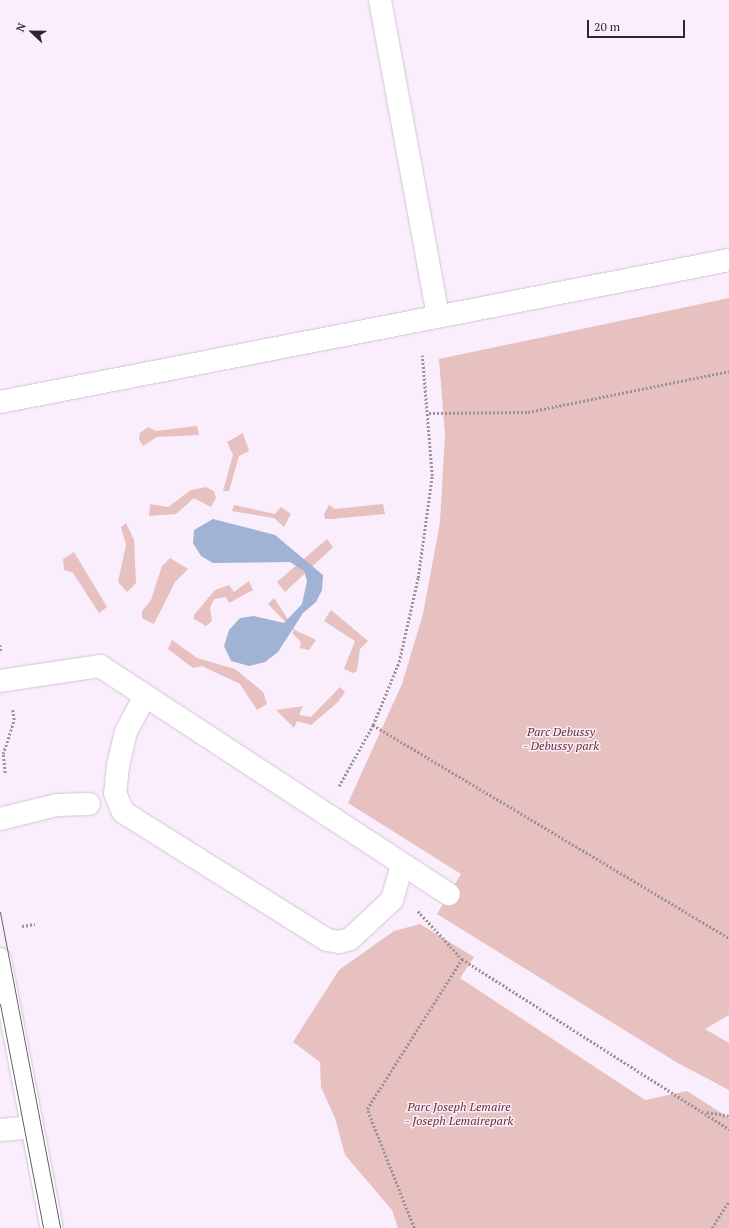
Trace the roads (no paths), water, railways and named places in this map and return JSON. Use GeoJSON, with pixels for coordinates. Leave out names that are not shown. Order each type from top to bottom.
{"type":"FeatureCollection","features":[{"type":"Feature","properties":{"kind":"street"},"geometry":{"type":"LineString","coordinates":[[380,0],[438,316]]}},
{"type":"Feature","properties":{"kind":"street"},"geometry":{"type":"LineString","coordinates":[[0,402],[729,260]]}},
{"type":"Feature","properties":{"kind":"street"},"geometry":{"type":"LineString","coordinates":[[0,681],[100,666],[402,865],[449,894]]}},
{"type":"Feature","properties":{"kind":"street"},"geometry":{"type":"LineString","coordinates":[[146,696],[126,731],[118,766],[114,793],[123,812],[327,940],[339,942],[350,939],[392,900],[402,865]]}},
{"type":"Feature","properties":{"kind":"street"},"geometry":{"type":"LineString","coordinates":[[0,819],[57,805],[89,804]]}},
{"type":"Feature","properties":{"kind":"street"},"geometry":{"type":"LineString","coordinates":[[0,959],[52,1228]]}},
{"type":"Feature","properties":{"kind":"street"},"geometry":{"type":"LineString","coordinates":[[0,1130],[32,1127]]}},
{"type":"Feature","properties":{"kind":"water"},"geometry":{"type":"Polygon","coordinates":[[[213,519],[275,535],[323,575],[322,590],[316,602],[303,613],[278,652],[265,662],[249,666],[231,661],[224,646],[229,630],[240,618],[254,616],[284,623],[302,604],[307,581],[304,571],[290,562],[213,563],[201,556],[193,543],[194,530],[213,519]]]}},
{"type":"Feature","properties":{"kind":"tram line"},"geometry":{"type":"LineString","coordinates":[[0,912],[60,1228]]}},
{"type":"Feature","properties":{"kind":"tram line"},"geometry":{"type":"LineString","coordinates":[[0,1004],[43,1228]]}},
{"type":"Feature","properties":{"kind":"park label","name":"Parc Debussy - Debussy park"},"geometry":{"type":"Point","coordinates":[561,739]}},
{"type":"Feature","properties":{"kind":"park label","name":"Parc Joseph Lemaire - Joseph Lemairepark"},"geometry":{"type":"Point","coordinates":[459,1114]}}]}
